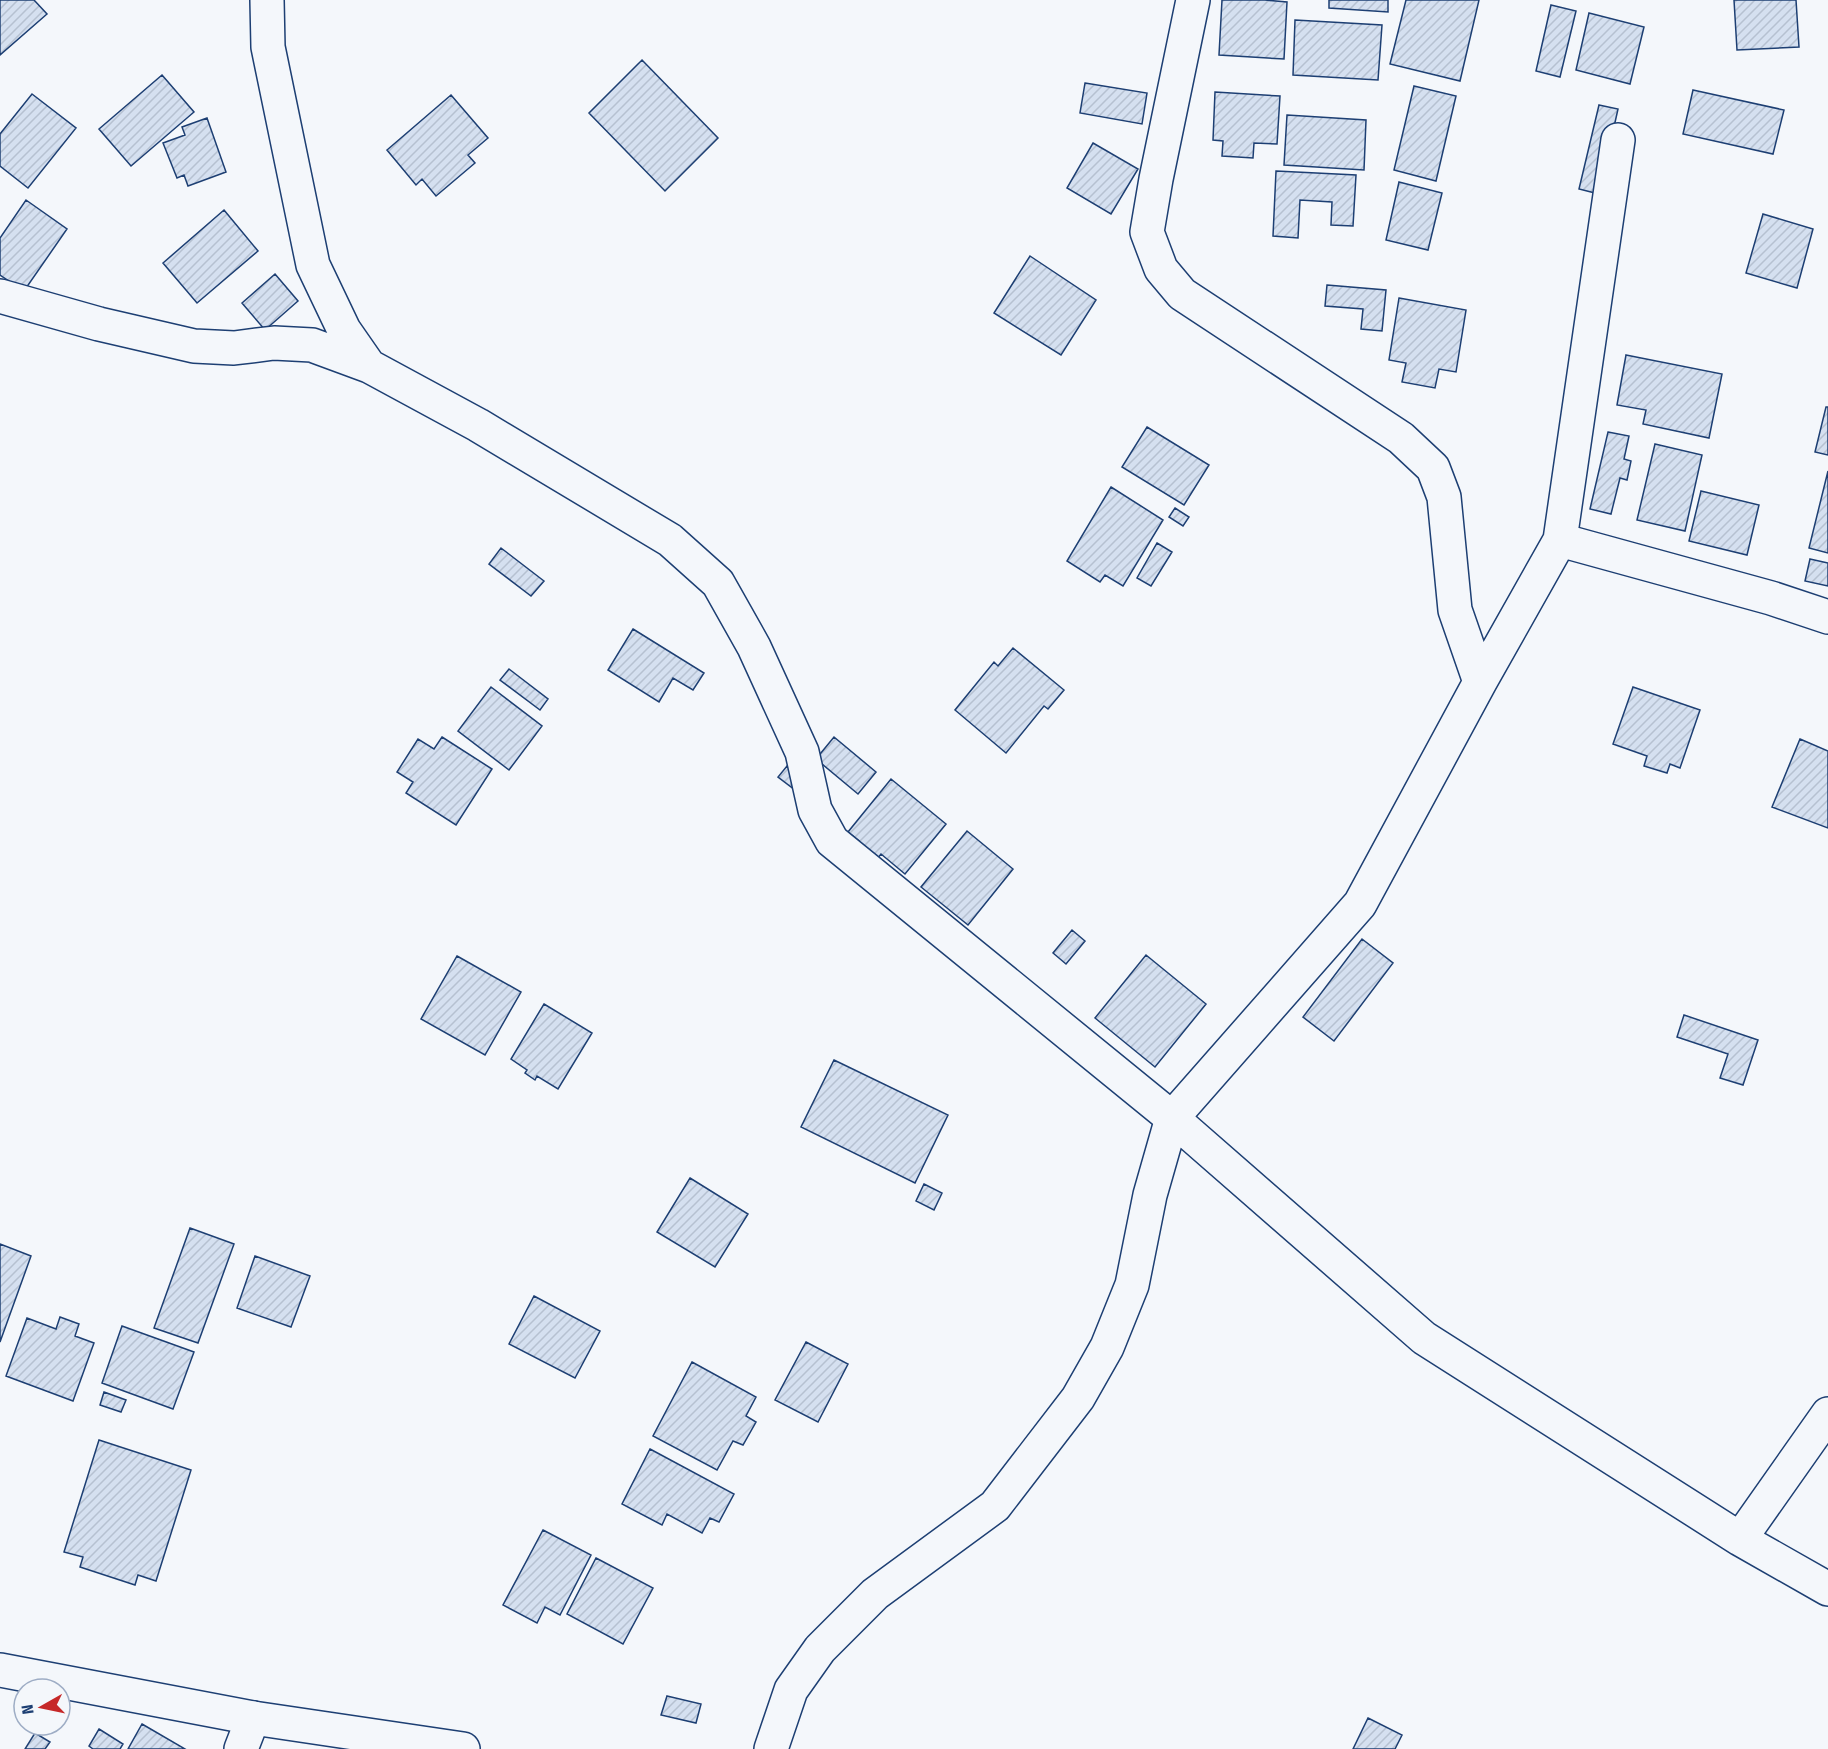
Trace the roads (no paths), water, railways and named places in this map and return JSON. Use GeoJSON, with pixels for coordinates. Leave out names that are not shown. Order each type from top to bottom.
{"type":"FeatureCollection","features":[{"type":"Feature","properties":{"kind":"street"},"geometry":{"type":"LineString","coordinates":[[267,0],[268,47],[313,265],[344,330],[369,366]]}},
{"type":"Feature","properties":{"kind":"street"},"geometry":{"type":"LineString","coordinates":[[1193,0],[1147,232],[1161,269],[1182,294],[1401,438],[1433,468],[1444,497],[1455,610],[1480,682]]}},
{"type":"Feature","properties":{"kind":"street"},"geometry":{"type":"LineString","coordinates":[[771,1749],[791,1690],[820,1649],[875,1594],[994,1506],[1078,1398],[1107,1347],[1132,1284],[1150,1195],[1172,1118],[1360,904],[1560,540],[1618,140]]}},
{"type":"Feature","properties":{"kind":"street"},"geometry":{"type":"LineString","coordinates":[[0,296],[99,324],[194,346],[234,348],[274,343],[312,345],[369,366],[478,425],[670,540],[718,583],[754,647],[802,752],[815,810],[832,841],[1172,1118],[1424,1338],[1740,1539],[1828,1589]]}},
{"type":"Feature","properties":{"kind":"street"},"geometry":{"type":"LineString","coordinates":[[1560,540],[1771,598],[1828,617]]}},
{"type":"Feature","properties":{"kind":"street"},"geometry":{"type":"LineString","coordinates":[[1740,1539],[1828,1414]]}},
{"type":"Feature","properties":{"kind":"street"},"geometry":{"type":"LineString","coordinates":[[0,1670],[253,1718],[463,1749]]}},
{"type":"Feature","properties":{"kind":"street"},"geometry":{"type":"LineString","coordinates":[[241,1749],[253,1718]]}}]}
